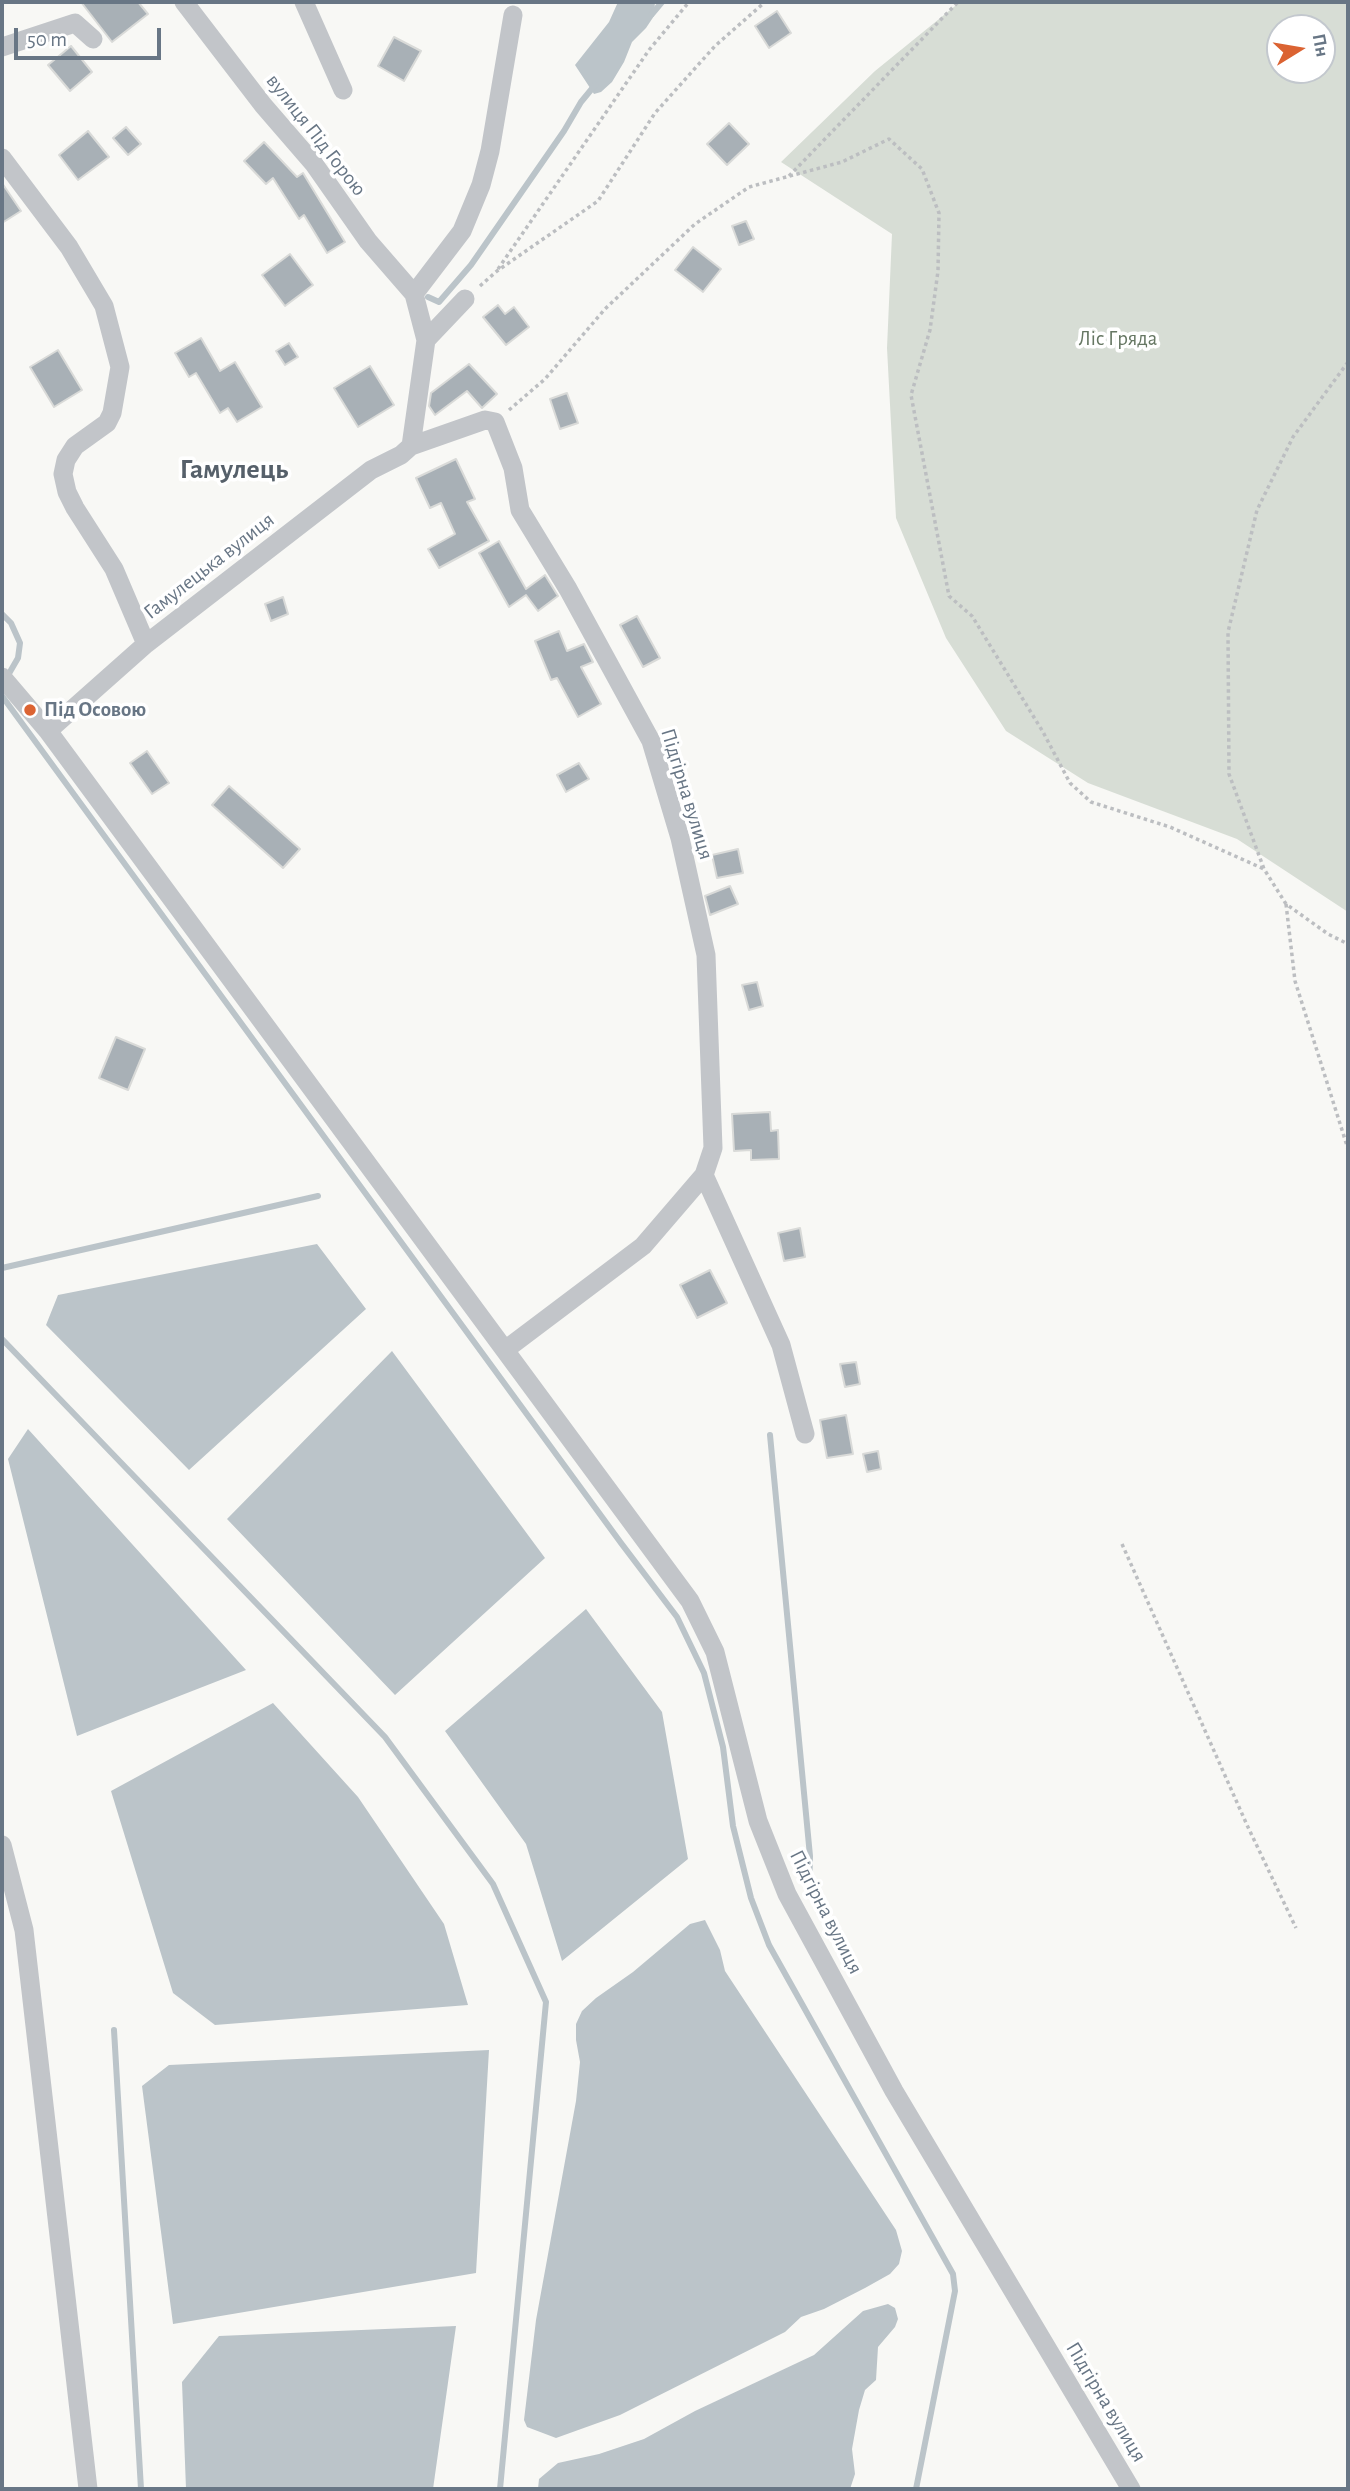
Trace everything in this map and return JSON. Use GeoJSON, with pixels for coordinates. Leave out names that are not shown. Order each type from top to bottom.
{"type":"FeatureCollection","features":[{"type":"Feature","properties":{"kind":"street","name":"вулиця Під Горою"},"geometry":{"type":"LineString","coordinates":[[184,2],[263,104],[314,164],[368,241],[414,294]]}},
{"type":"Feature","properties":{"kind":"street"},"geometry":{"type":"LineString","coordinates":[[304,2],[344,90]]}},
{"type":"Feature","properties":{"kind":"street"},"geometry":{"type":"LineString","coordinates":[[495,422],[485,421],[411,446],[426,340],[414,294],[462,231],[481,185],[490,150],[513,15]]}},
{"type":"Feature","properties":{"kind":"street"},"geometry":{"type":"LineString","coordinates":[[2,47],[75,23],[93,40]]}},
{"type":"Feature","properties":{"kind":"street"},"geometry":{"type":"LineString","coordinates":[[2,158],[69,247],[104,306],[120,367],[112,413],[107,423],[75,446],[66,460],[62,474],[66,492],[75,509],[114,569],[146,644]]}},
{"type":"Feature","properties":{"kind":"street"},"geometry":{"type":"LineString","coordinates":[[426,340],[465,299]]}},
{"type":"Feature","properties":{"kind":"street","name":"Підгірна вулиця"},"geometry":{"type":"LineString","coordinates":[[495,422],[513,468],[520,510],[568,589],[651,741],[680,838],[706,955],[713,1148],[704,1175],[643,1246],[505,1350]]}},
{"type":"Feature","properties":{"kind":"street","name":"Гамулецька вулиця"},"geometry":{"type":"LineString","coordinates":[[48,732],[146,644],[371,470],[401,455],[411,446]]}},
{"type":"Feature","properties":{"kind":"street","name":"Підгірна вулиця"},"geometry":{"type":"LineString","coordinates":[[8,684],[48,732],[690,1601],[715,1652],[758,1821],[787,1894],[894,2091],[1130,2489]]}},
{"type":"Feature","properties":{"kind":"street"},"geometry":{"type":"LineString","coordinates":[[704,1175],[781,1345],[805,1434]]}},
{"type":"Feature","properties":{"kind":"street"},"geometry":{"type":"LineString","coordinates":[[2,1845],[24,1930],[88,2489]]}},
{"type":"Feature","properties":{"kind":"path"},"geometry":{"type":"LineString","coordinates":[[497,271],[649,50],[689,2]]}},
{"type":"Feature","properties":{"kind":"path"},"geometry":{"type":"LineString","coordinates":[[465,299],[497,271],[598,201],[655,113],[715,46],[765,2]]}},
{"type":"Feature","properties":{"kind":"path"},"geometry":{"type":"LineString","coordinates":[[787,178],[958,2]]}},
{"type":"Feature","properties":{"kind":"path"},"geometry":{"type":"LineString","coordinates":[[495,422],[545,379],[605,309],[695,224],[749,187],[842,162],[889,139],[922,169],[939,213],[938,271],[930,330],[911,395],[949,596],[972,616],[1043,732],[1070,783],[1091,803],[1170,827],[1264,869]]}},
{"type":"Feature","properties":{"kind":"path"},"geometry":{"type":"LineString","coordinates":[[1348,362],[1293,437],[1257,510],[1228,632],[1229,774],[1264,869],[1286,904],[1328,934],[1348,944]]}},
{"type":"Feature","properties":{"kind":"path"},"geometry":{"type":"LineString","coordinates":[[1286,904],[1295,981],[1348,1149]]}},
{"type":"Feature","properties":{"kind":"path"},"geometry":{"type":"LineString","coordinates":[[1122,1544],[1247,1825],[1296,1928]]}},
{"type":"Feature","properties":{"kind":"green space","name":"Ліс Гряда"},"geometry":{"type":"Polygon","coordinates":[[[960,2],[1348,2],[1348,912],[1237,839],[1088,783],[1006,731],[946,638],[896,518],[887,348],[892,234],[781,162],[875,71],[960,2]]]}},
{"type":"Feature","properties":{"kind":"shaded area"},"geometry":{"type":"Polygon","coordinates":[[[618,2],[655,2],[654,16],[632,42],[612,82],[601,92],[594,94],[575,65],[609,22],[618,2]]]}},
{"type":"Feature","properties":{"kind":"shaded area"},"geometry":{"type":"Polygon","coordinates":[[[317,1244],[366,1309],[189,1470],[46,1325],[58,1295],[317,1244]]]}},
{"type":"Feature","properties":{"kind":"shaded area"},"geometry":{"type":"Polygon","coordinates":[[[392,1351],[545,1558],[395,1695],[227,1519],[392,1351]]]}},
{"type":"Feature","properties":{"kind":"shaded area"},"geometry":{"type":"Polygon","coordinates":[[[28,1429],[246,1670],[77,1736],[8,1459],[28,1429]]]}},
{"type":"Feature","properties":{"kind":"shaded area"},"geometry":{"type":"Polygon","coordinates":[[[586,1609],[662,1712],[688,1859],[562,1961],[526,1844],[445,1731],[586,1609]]]}},
{"type":"Feature","properties":{"kind":"shaded area"},"geometry":{"type":"Polygon","coordinates":[[[273,1703],[358,1797],[444,1924],[468,2005],[215,2025],[173,1993],[111,1791],[273,1703]]]}},
{"type":"Feature","properties":{"kind":"shaded area"},"geometry":{"type":"Polygon","coordinates":[[[705,1920],[720,1950],[725,1971],[896,2230],[902,2251],[899,2264],[890,2274],[865,2288],[824,2309],[801,2317],[785,2332],[620,2415],[556,2438],[527,2427],[524,2420],[536,2320],[576,2101],[580,2062],[576,2024],[582,2011],[596,1998],[633,1972],[690,1924],[705,1920]]]}},
{"type":"Feature","properties":{"kind":"shaded area"},"geometry":{"type":"Polygon","coordinates":[[[489,2050],[476,2273],[173,2324],[142,2086],[169,2065],[489,2050]]]}},
{"type":"Feature","properties":{"kind":"shaded area"},"geometry":{"type":"Polygon","coordinates":[[[888,2304],[895,2308],[898,2319],[895,2327],[878,2347],[876,2380],[865,2390],[859,2410],[852,2449],[855,2474],[850,2489],[538,2489],[539,2479],[558,2463],[599,2454],[644,2439],[695,2411],[814,2355],[863,2311],[888,2304]]]}},
{"type":"Feature","properties":{"kind":"shaded area"},"geometry":{"type":"Polygon","coordinates":[[[456,2326],[433,2489],[186,2489],[182,2382],[219,2336],[456,2326]]]}},
{"type":"Feature","properties":{"kind":"building"},"geometry":{"type":"Polygon","coordinates":[[[81,2],[138,2],[148,14],[112,42],[81,2]]]}},
{"type":"Feature","properties":{"kind":"building"},"geometry":{"type":"Polygon","coordinates":[[[777,11],[791,33],[769,48],[755,26],[777,11]]]}},
{"type":"Feature","properties":{"kind":"building"},"geometry":{"type":"Polygon","coordinates":[[[394,37],[421,51],[404,81],[378,66],[394,37]]]}},
{"type":"Feature","properties":{"kind":"building"},"geometry":{"type":"Polygon","coordinates":[[[71,46],[92,72],[70,91],[48,65],[71,46]]]}},
{"type":"Feature","properties":{"kind":"building"},"geometry":{"type":"Polygon","coordinates":[[[729,123],[749,144],[727,165],[707,144],[729,123]]]}},
{"type":"Feature","properties":{"kind":"building"},"geometry":{"type":"Polygon","coordinates":[[[126,127],[141,144],[128,155],[113,138],[126,127]]]}},
{"type":"Feature","properties":{"kind":"building"},"geometry":{"type":"Polygon","coordinates":[[[88,131],[109,157],[78,180],[59,155],[88,131]]]}},
{"type":"Feature","properties":{"kind":"building"},"geometry":{"type":"Polygon","coordinates":[[[264,142],[297,177],[303,173],[345,242],[327,253],[304,215],[299,219],[273,178],[266,184],[244,161],[264,142]]]}},
{"type":"Feature","properties":{"kind":"building"},"geometry":{"type":"Polygon","coordinates":[[[2,183],[21,211],[2,223],[2,183]]]}},
{"type":"Feature","properties":{"kind":"building"},"geometry":{"type":"Polygon","coordinates":[[[746,221],[754,239],[739,245],[732,226],[746,221]]]}},
{"type":"Feature","properties":{"kind":"building"},"geometry":{"type":"Polygon","coordinates":[[[693,247],[721,269],[703,292],[675,270],[693,247]]]}},
{"type":"Feature","properties":{"kind":"building"},"geometry":{"type":"Polygon","coordinates":[[[290,254],[313,285],[285,306],[262,275],[290,254]]]}},
{"type":"Feature","properties":{"kind":"building"},"geometry":{"type":"Polygon","coordinates":[[[498,305],[505,314],[514,307],[529,327],[506,345],[483,317],[498,305]]]}},
{"type":"Feature","properties":{"kind":"building"},"geometry":{"type":"Polygon","coordinates":[[[201,338],[220,371],[235,362],[262,407],[237,422],[228,408],[220,413],[196,373],[189,377],[175,353],[201,338]]]}},
{"type":"Feature","properties":{"kind":"building"},"geometry":{"type":"Polygon","coordinates":[[[289,343],[298,357],[285,365],[276,351],[289,343]]]}},
{"type":"Feature","properties":{"kind":"building"},"geometry":{"type":"Polygon","coordinates":[[[58,350],[82,390],[54,407],[30,367],[58,350]]]}},
{"type":"Feature","properties":{"kind":"building"},"geometry":{"type":"Polygon","coordinates":[[[469,364],[497,394],[482,408],[467,391],[435,415],[429,406],[431,393],[469,364]]]}},
{"type":"Feature","properties":{"kind":"building"},"geometry":{"type":"Polygon","coordinates":[[[370,366],[394,405],[358,427],[334,388],[370,366]]]}},
{"type":"Feature","properties":{"kind":"building"},"geometry":{"type":"Polygon","coordinates":[[[567,393],[578,423],[560,429],[550,399],[567,393]]]}},
{"type":"Feature","properties":{"kind":"building"},"geometry":{"type":"Polygon","coordinates":[[[456,459],[475,499],[467,502],[489,541],[439,568],[428,549],[455,534],[441,503],[430,508],[416,478],[456,459]]]}},
{"type":"Feature","properties":{"kind":"building"},"geometry":{"type":"Polygon","coordinates":[[[499,541],[526,589],[545,575],[558,596],[538,611],[526,595],[509,607],[479,553],[499,541]]]}},
{"type":"Feature","properties":{"kind":"building"},"geometry":{"type":"Polygon","coordinates":[[[283,597],[288,614],[271,621],[265,604],[283,597]]]}},
{"type":"Feature","properties":{"kind":"building"},"geometry":{"type":"Polygon","coordinates":[[[637,616],[660,658],[643,667],[620,625],[637,616]]]}},
{"type":"Feature","properties":{"kind":"building"},"geometry":{"type":"Polygon","coordinates":[[[559,631],[567,651],[584,644],[593,662],[581,667],[601,704],[578,717],[557,678],[551,680],[535,641],[559,631]]]}},
{"type":"Feature","properties":{"kind":"building"},"geometry":{"type":"Polygon","coordinates":[[[147,751],[169,783],[152,794],[130,763],[147,751]]]}},
{"type":"Feature","properties":{"kind":"building"},"geometry":{"type":"Polygon","coordinates":[[[579,763],[589,779],[566,792],[557,775],[579,763]]]}},
{"type":"Feature","properties":{"kind":"building"},"geometry":{"type":"Polygon","coordinates":[[[229,786],[300,849],[283,868],[212,805],[229,786]]]}},
{"type":"Feature","properties":{"kind":"building"},"geometry":{"type":"Polygon","coordinates":[[[738,849],[743,873],[717,878],[712,855],[738,849]]]}},
{"type":"Feature","properties":{"kind":"building"},"geometry":{"type":"Polygon","coordinates":[[[730,886],[738,904],[710,915],[705,896],[730,886]]]}},
{"type":"Feature","properties":{"kind":"building"},"geometry":{"type":"Polygon","coordinates":[[[757,982],[763,1006],[749,1010],[742,985],[757,982]]]}},
{"type":"Feature","properties":{"kind":"building"},"geometry":{"type":"Polygon","coordinates":[[[116,1037],[145,1049],[128,1090],[99,1078],[116,1037]]]}},
{"type":"Feature","properties":{"kind":"building"},"geometry":{"type":"Polygon","coordinates":[[[770,1112],[771,1131],[778,1130],[779,1159],[751,1160],[751,1150],[734,1151],[732,1114],[770,1112]]]}},
{"type":"Feature","properties":{"kind":"building"},"geometry":{"type":"Polygon","coordinates":[[[800,1228],[805,1257],[784,1261],[778,1233],[800,1228]]]}},
{"type":"Feature","properties":{"kind":"building"},"geometry":{"type":"Polygon","coordinates":[[[710,1270],[727,1303],[697,1318],[680,1285],[710,1270]]]}},
{"type":"Feature","properties":{"kind":"building"},"geometry":{"type":"Polygon","coordinates":[[[856,1362],[860,1384],[845,1387],[840,1364],[856,1362]]]}},
{"type":"Feature","properties":{"kind":"building"},"geometry":{"type":"Polygon","coordinates":[[[846,1415],[853,1454],[827,1458],[820,1420],[846,1415]]]}},
{"type":"Feature","properties":{"kind":"building"},"geometry":{"type":"Polygon","coordinates":[[[878,1451],[881,1469],[867,1472],[863,1454],[878,1451]]]}},
{"type":"Feature","properties":{"kind":"waterway"},"geometry":{"type":"LineString","coordinates":[[652,14],[662,2]]}},
{"type":"Feature","properties":{"kind":"waterway"},"geometry":{"type":"LineString","coordinates":[[428,297],[439,302],[471,265],[595,85]]}},
{"type":"Feature","properties":{"kind":"waterway"},"geometry":{"type":"LineString","coordinates":[[2,614],[11,623],[20,643],[18,658],[7,677]]}},
{"type":"Feature","properties":{"kind":"waterway"},"geometry":{"type":"LineString","coordinates":[[2,696],[677,1617],[704,1673],[723,1747],[733,1826],[751,1898],[769,1945],[953,2274],[955,2291],[916,2489]]}},
{"type":"Feature","properties":{"kind":"waterway"},"geometry":{"type":"LineString","coordinates":[[2,1268],[318,1196]]}},
{"type":"Feature","properties":{"kind":"waterway"},"geometry":{"type":"LineString","coordinates":[[2,1339],[385,1737],[493,1884],[546,2002],[500,2489]]}},
{"type":"Feature","properties":{"kind":"waterway"},"geometry":{"type":"LineString","coordinates":[[770,1435],[810,1856],[809,1891]]}},
{"type":"Feature","properties":{"kind":"waterway"},"geometry":{"type":"LineString","coordinates":[[114,2030],[141,2489]]}},
{"type":"Feature","properties":{"kind":"place","name":"Під Осовою"},"geometry":{"type":"Point","coordinates":[30,710]}},
{"type":"Feature","properties":{"kind":"district","name":"Гамулець"},"geometry":{"type":"Point","coordinates":[234,470]}}]}
